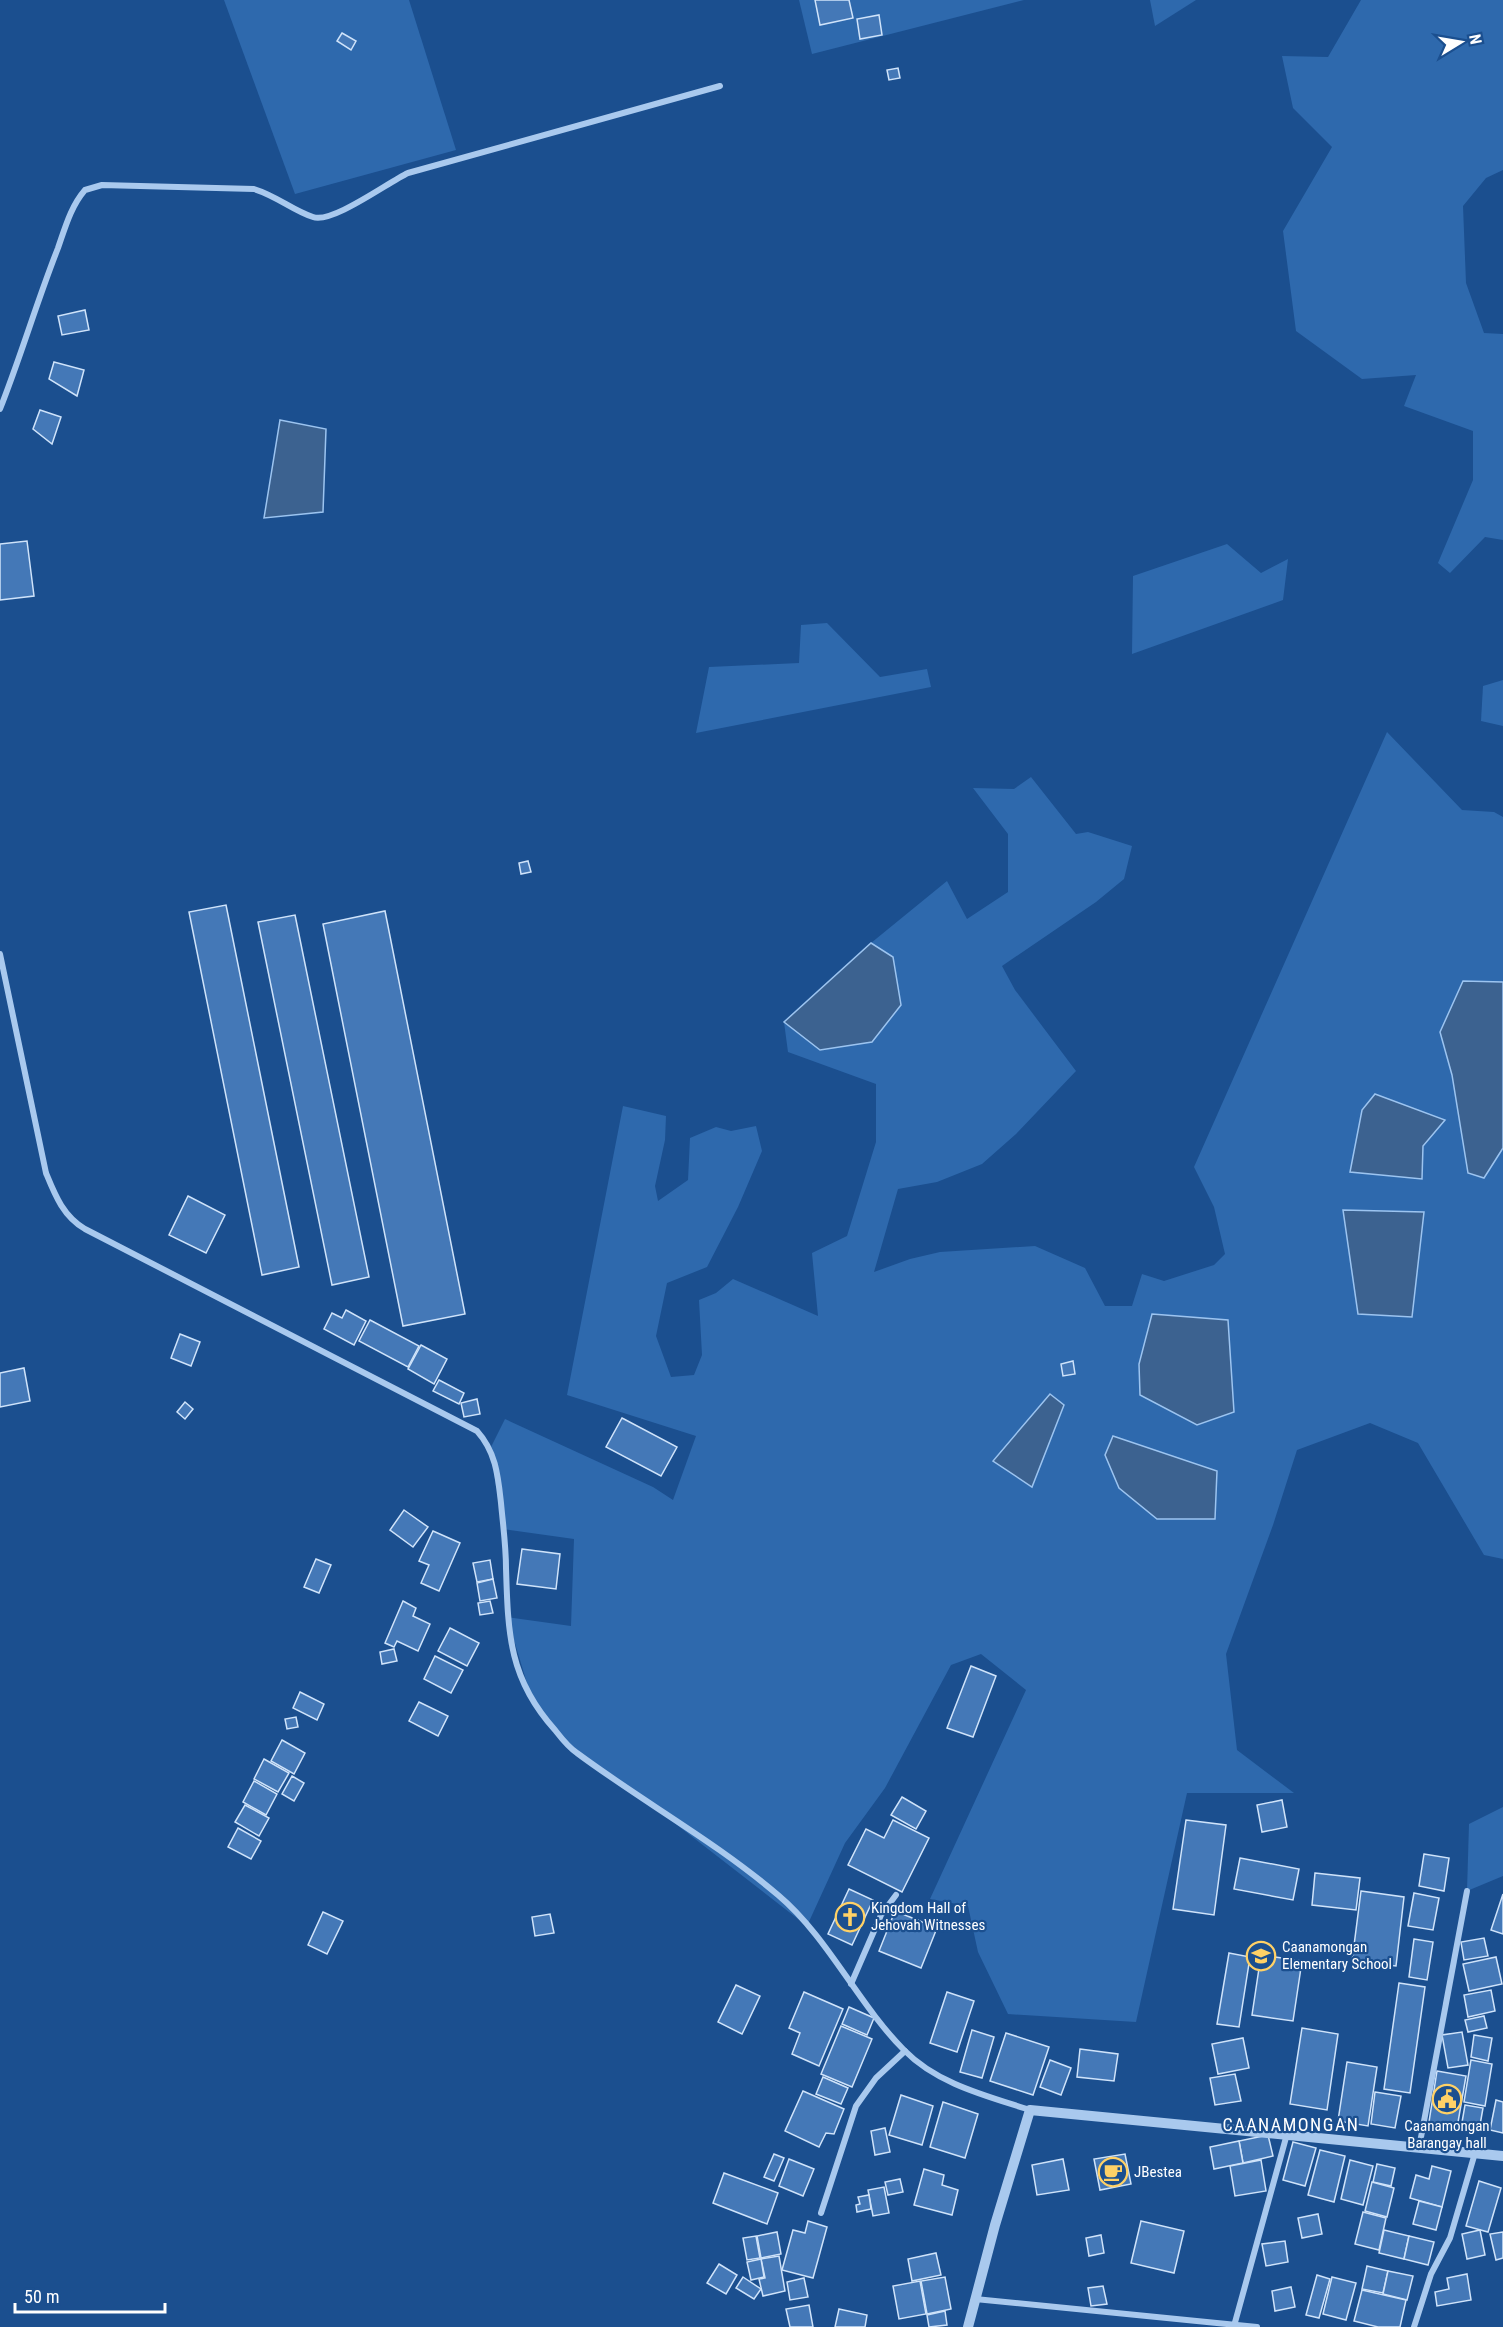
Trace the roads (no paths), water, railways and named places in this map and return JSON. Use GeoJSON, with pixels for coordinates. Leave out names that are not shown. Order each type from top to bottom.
{"type":"FeatureCollection","features":[{"type":"Feature","properties":{"kind":"street"},"geometry":{"type":"LineString","coordinates":[[0,409],[18,364],[48,273],[74,207],[85,190],[102,185],[254,189],[272,195],[314,218],[327,218],[408,173],[720,86]]}},
{"type":"Feature","properties":{"kind":"street"},"geometry":{"type":"LineString","coordinates":[[0,954],[46,1173],[55,1196],[74,1223],[477,1431],[490,1449],[498,1478],[506,1557],[509,1638],[525,1690],[540,1714],[568,1747],[779,1895],[807,1926],[904,2051],[930,2070],[967,2090],[1030,2110],[1503,2156]]}},
{"type":"Feature","properties":{"kind":"street"},"geometry":{"type":"LineString","coordinates":[[1419,2148],[1467,1891]]}},
{"type":"Feature","properties":{"kind":"street"},"geometry":{"type":"LineString","coordinates":[[851,1984],[881,1915],[896,1895]]}},
{"type":"Feature","properties":{"kind":"street"},"geometry":{"type":"LineString","coordinates":[[821,2213],[856,2106],[876,2078],[904,2051]]}},
{"type":"Feature","properties":{"kind":"street"},"geometry":{"type":"LineString","coordinates":[[968,2327],[1030,2110]]}},
{"type":"Feature","properties":{"kind":"street"},"geometry":{"type":"LineString","coordinates":[[1234,2326],[1287,2134]]}},
{"type":"Feature","properties":{"kind":"street"},"geometry":{"type":"LineString","coordinates":[[1414,2327],[1431,2274],[1450,2238],[1475,2153]]}},
{"type":"Feature","properties":{"kind":"street"},"geometry":{"type":"LineString","coordinates":[[975,2299],[1257,2327]]}},
{"type":"Feature","properties":{"kind":"place","name":"Kingdom Hall of Jehovah Witnesses"},"geometry":{"type":"Point","coordinates":[850,1917]}},
{"type":"Feature","properties":{"kind":"place","name":"Caanamongan Elementary School"},"geometry":{"type":"Point","coordinates":[1261,1956]}},
{"type":"Feature","properties":{"kind":"place","name":"Caanamongan Barangay hall"},"geometry":{"type":"Point","coordinates":[1447,2099]}},
{"type":"Feature","properties":{"kind":"place","name":"JBestea"},"geometry":{"type":"Point","coordinates":[1113,2172]}},
{"type":"Feature","properties":{"kind":"district","name":"CAANAMONGAN"},"geometry":{"type":"Point","coordinates":[1291,2125]}}]}
